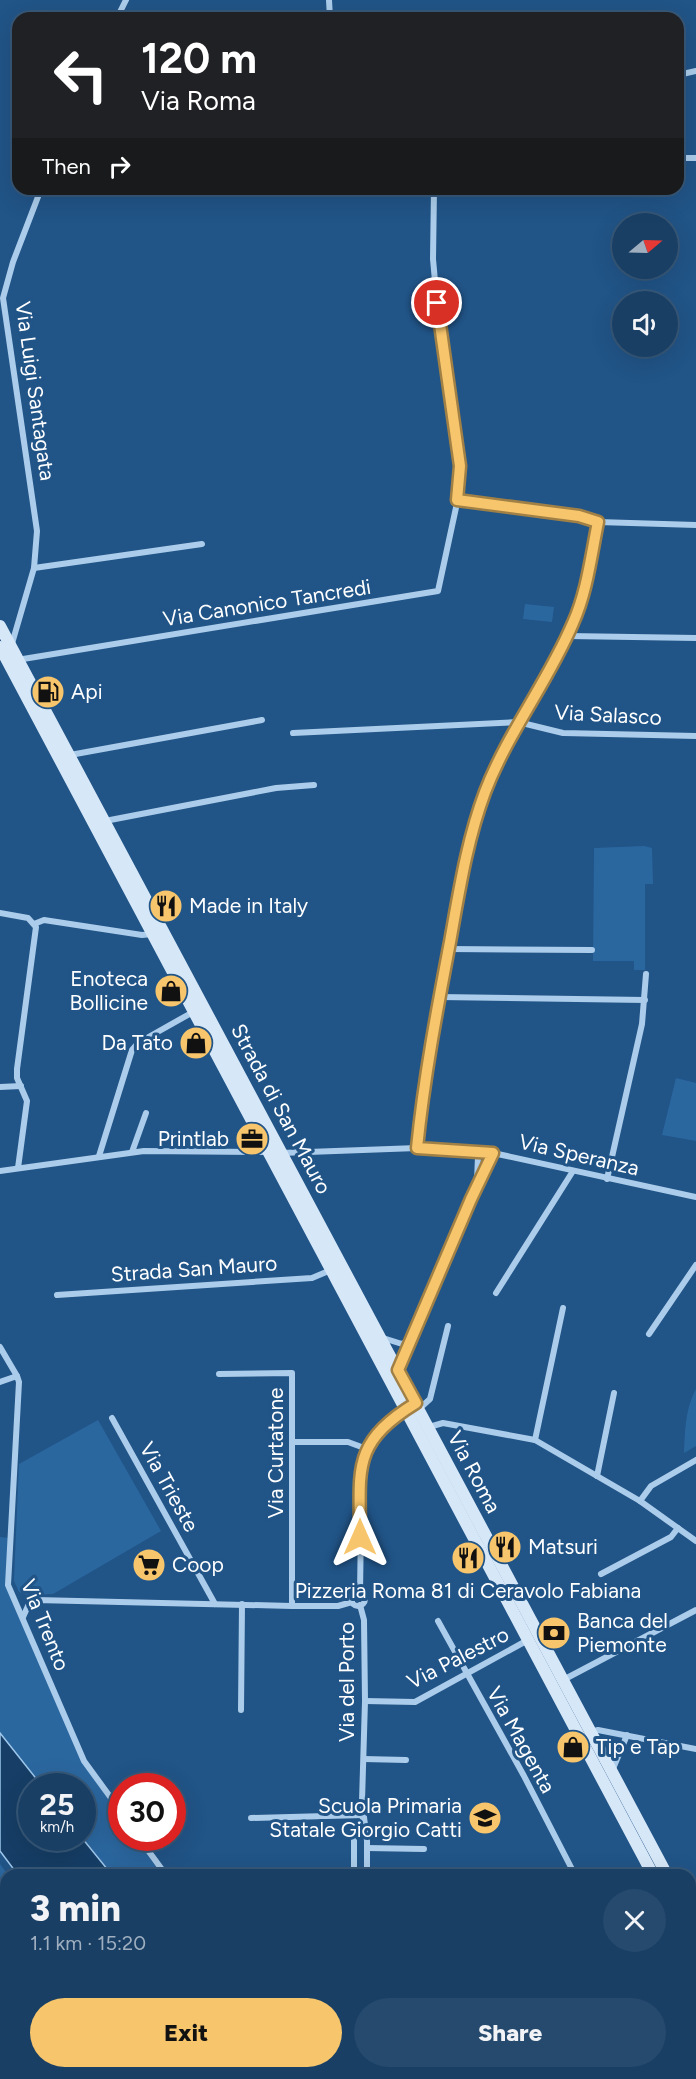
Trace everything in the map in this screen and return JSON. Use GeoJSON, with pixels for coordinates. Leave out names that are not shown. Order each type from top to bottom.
{"type":"FeatureCollection","features":[{"type":"Feature","properties":{"kind":"main road","name":"Strada di San Mauro"},"geometry":{"type":"LineString","coordinates":[[0,626],[9,662],[283,1154],[360,1311]]}},
{"type":"Feature","properties":{"kind":"main road","name":"Strada di San Mauro"},"geometry":{"type":"LineString","coordinates":[[9,662],[70,755],[105,821],[193,1012],[331,1270],[360,1311]]}},
{"type":"Feature","properties":{"kind":"main road","name":"Via Roma"},"geometry":{"type":"LineString","coordinates":[[360,1311],[381,1338],[398,1370],[413,1407],[528,1640],[650,1869]]}},
{"type":"Feature","properties":{"kind":"main road","name":"Via Roma"},"geometry":{"type":"LineString","coordinates":[[360,1311],[392,1382],[429,1427],[664,1869]]}},
{"type":"Feature","properties":{"kind":"street","name":"Via Luigi Santagata"},"geometry":{"type":"LineString","coordinates":[[5,646],[34,568],[37,517],[3,298],[13,262],[39,195]]}},
{"type":"Feature","properties":{"kind":"street"},"geometry":{"type":"LineString","coordinates":[[434,195],[433,259],[460,466],[457,500],[579,516],[598,522],[696,525]]}},
{"type":"Feature","properties":{"kind":"street","name":"Via Canonico Tancredi"},"geometry":{"type":"LineString","coordinates":[[9,662],[438,591],[457,500]]}},
{"type":"Feature","properties":{"kind":"street"},"geometry":{"type":"LineString","coordinates":[[417,1148],[423,1084],[448,949],[466,857],[485,791],[519,722],[568,636],[585,586],[598,522]]}},
{"type":"Feature","properties":{"kind":"street"},"geometry":{"type":"LineString","coordinates":[[34,568],[202,543]]}},
{"type":"Feature","properties":{"kind":"street"},"geometry":{"type":"LineString","coordinates":[[568,636],[696,638]]}},
{"type":"Feature","properties":{"kind":"street"},"geometry":{"type":"LineString","coordinates":[[70,755],[262,720]]}},
{"type":"Feature","properties":{"kind":"street","name":"Via Salasco"},"geometry":{"type":"LineString","coordinates":[[293,733],[519,722],[563,733],[696,736]]}},
{"type":"Feature","properties":{"kind":"street"},"geometry":{"type":"LineString","coordinates":[[105,821],[276,788],[314,785]]}},
{"type":"Feature","properties":{"kind":"street"},"geometry":{"type":"LineString","coordinates":[[0,913],[28,918],[34,924],[36,935],[17,1070],[27,1101],[18,1168]]}},
{"type":"Feature","properties":{"kind":"street"},"geometry":{"type":"LineString","coordinates":[[34,924],[44,920],[142,935],[157,931]]}},
{"type":"Feature","properties":{"kind":"street"},"geometry":{"type":"LineString","coordinates":[[448,949],[592,950]]}},
{"type":"Feature","properties":{"kind":"street"},"geometry":{"type":"LineString","coordinates":[[607,1179],[642,1024],[646,974]]}},
{"type":"Feature","properties":{"kind":"street"},"geometry":{"type":"LineString","coordinates":[[439,997],[645,1000]]}},
{"type":"Feature","properties":{"kind":"street"},"geometry":{"type":"LineString","coordinates":[[99,1156],[132,1050],[138,1042],[193,1012]]}},
{"type":"Feature","properties":{"kind":"street"},"geometry":{"type":"LineString","coordinates":[[0,1087],[21,1086]]}},
{"type":"Feature","properties":{"kind":"street"},"geometry":{"type":"LineString","coordinates":[[132,1152],[146,1113]]}},
{"type":"Feature","properties":{"kind":"street","name":"Via Speranza"},"geometry":{"type":"LineString","coordinates":[[0,1171],[132,1152],[299,1154],[417,1148],[493,1153],[696,1197]]}},
{"type":"Feature","properties":{"kind":"street"},"geometry":{"type":"LineString","coordinates":[[474,1151],[478,1156],[477,1185]]}},
{"type":"Feature","properties":{"kind":"street"},"geometry":{"type":"LineString","coordinates":[[392,1382],[413,1339],[427,1299],[493,1153]]}},
{"type":"Feature","properties":{"kind":"street"},"geometry":{"type":"LineString","coordinates":[[496,1293],[573,1171]]}},
{"type":"Feature","properties":{"kind":"street"},"geometry":{"type":"LineString","coordinates":[[649,1334],[696,1265]]}},
{"type":"Feature","properties":{"kind":"street","name":"Strada San Mauro"},"geometry":{"type":"LineString","coordinates":[[57,1295],[312,1278],[331,1270]]}},
{"type":"Feature","properties":{"kind":"street"},"geometry":{"type":"LineString","coordinates":[[535,1440],[563,1308]]}},
{"type":"Feature","properties":{"kind":"street","name":"Via del Porto"},"geometry":{"type":"LineString","coordinates":[[360,1593],[361,1469],[367,1449],[387,1424],[430,1399],[448,1326]]}},
{"type":"Feature","properties":{"kind":"street"},"geometry":{"type":"LineString","coordinates":[[381,1338],[402,1344],[413,1339]]}},
{"type":"Feature","properties":{"kind":"street"},"geometry":{"type":"LineString","coordinates":[[0,1347],[16,1376],[0,1382]]}},
{"type":"Feature","properties":{"kind":"street","name":"Via Curtatone"},"geometry":{"type":"LineString","coordinates":[[219,1374],[292,1373],[292,1606]]}},
{"type":"Feature","properties":{"kind":"street","name":"Via Trento"},"geometry":{"type":"LineString","coordinates":[[16,1376],[19,1382],[8,1585],[84,1761],[108,1794]]}},
{"type":"Feature","properties":{"kind":"street"},"geometry":{"type":"LineString","coordinates":[[597,1476],[614,1393]]}},
{"type":"Feature","properties":{"kind":"street","name":"Via Trieste"},"geometry":{"type":"LineString","coordinates":[[112,1418],[215,1604]]}},
{"type":"Feature","properties":{"kind":"street"},"geometry":{"type":"LineString","coordinates":[[429,1427],[443,1423],[535,1440],[640,1501],[696,1541]]}},
{"type":"Feature","properties":{"kind":"street"},"geometry":{"type":"LineString","coordinates":[[292,1442],[348,1442],[367,1449]]}},
{"type":"Feature","properties":{"kind":"street"},"geometry":{"type":"LineString","coordinates":[[640,1501],[651,1486],[696,1460]]}},
{"type":"Feature","properties":{"kind":"street"},"geometry":{"type":"LineString","coordinates":[[601,1574],[671,1537],[678,1528]]}},
{"type":"Feature","properties":{"kind":"street"},"geometry":{"type":"LineString","coordinates":[[23,1617],[28,1606],[36,1600],[292,1606],[346,1605],[352,1602],[360,1605],[364,1599],[360,1593],[353,1594],[352,1602]]}},
{"type":"Feature","properties":{"kind":"street"},"geometry":{"type":"LineString","coordinates":[[241,1710],[242,1604]]}},
{"type":"Feature","properties":{"kind":"street","name":"Via del Porto"},"geometry":{"type":"LineString","coordinates":[[360,1605],[364,1620],[363,1817],[367,1844],[367,1869]]}},
{"type":"Feature","properties":{"kind":"street"},"geometry":{"type":"LineString","coordinates":[[563,1680],[696,1610]]}},
{"type":"Feature","properties":{"kind":"street","name":"Via Magenta"},"geometry":{"type":"LineString","coordinates":[[438,1621],[524,1776],[572,1869]]}},
{"type":"Feature","properties":{"kind":"street","name":"Via Palestro"},"geometry":{"type":"LineString","coordinates":[[365,1701],[415,1702],[528,1640]]}},
{"type":"Feature","properties":{"kind":"street"},"geometry":{"type":"LineString","coordinates":[[590,1732],[598,1730],[696,1749]]}},
{"type":"Feature","properties":{"kind":"street"},"geometry":{"type":"LineString","coordinates":[[611,1771],[627,1735]]}},
{"type":"Feature","properties":{"kind":"street","name":"Via del Porto"},"geometry":{"type":"LineString","coordinates":[[363,1759],[406,1761]]}},
{"type":"Feature","properties":{"kind":"street"},"geometry":{"type":"LineString","coordinates":[[251,1818],[363,1817]]}},
{"type":"Feature","properties":{"kind":"street","name":"Via del Porto"},"geometry":{"type":"LineString","coordinates":[[354,1869],[354,1839],[363,1817]]}},
{"type":"Feature","properties":{"kind":"street"},"geometry":{"type":"LineString","coordinates":[[354,1839],[364,1836],[367,1844],[424,1849]]}},
{"type":"Feature","properties":{"kind":"street"},"geometry":{"type":"LineString","coordinates":[[148,1851],[162,1869]]}},
{"type":"Feature","properties":{"kind":"shaded area"},"geometry":{"type":"Polygon","coordinates":[[[525,604],[554,607],[552,622],[523,619],[525,604]]]}},
{"type":"Feature","properties":{"kind":"shaded area"},"geometry":{"type":"Polygon","coordinates":[[[644,846],[652,848],[653,884],[645,884],[645,970],[634,970],[634,961],[593,961],[594,848],[644,846]]]}},
{"type":"Feature","properties":{"kind":"shaded area"},"geometry":{"type":"Polygon","coordinates":[[[676,1078],[696,1083],[696,1141],[662,1135],[676,1078]]]}},
{"type":"Feature","properties":{"kind":"shaded area"},"geometry":{"type":"Polygon","coordinates":[[[696,1389],[696,1446],[684,1453],[688,1412],[696,1389]]]}},
{"type":"Feature","properties":{"kind":"shaded area"},"geometry":{"type":"Polygon","coordinates":[[[98,1420],[161,1531],[53,1594],[27,1595],[19,1592],[14,1581],[19,1464],[98,1420]]]}},
{"type":"Feature","properties":{"kind":"shaded area"},"geometry":{"type":"Polygon","coordinates":[[[0,1537],[10,1538],[8,1585],[84,1761],[92,1773],[32,1773],[0,1733],[0,1537]]]}},
{"type":"Feature","properties":{"kind":"shaded area"},"geometry":{"type":"Polygon","coordinates":[[[0,1733],[32,1773],[18,1773],[18,1851],[93,1851],[107,1869],[14,1869],[0,1851],[0,1733]]]}},
{"type":"Feature","properties":{"kind":"shaded area"},"geometry":{"type":"Polygon","coordinates":[[[96,1779],[108,1797],[108,1851],[145,1851],[158,1869],[107,1869],[93,1851],[96,1851],[96,1779]]]}},
{"type":"Feature","properties":{"kind":"place","name":"Api"},"geometry":{"type":"Point","coordinates":[48,692]}},
{"type":"Feature","properties":{"kind":"place","name":"Made in Italy"},"geometry":{"type":"Point","coordinates":[166,906]}},
{"type":"Feature","properties":{"kind":"place","name":"Enoteca Bollicine"},"geometry":{"type":"Point","coordinates":[171,991]}},
{"type":"Feature","properties":{"kind":"place","name":"Da Tato"},"geometry":{"type":"Point","coordinates":[196,1043]}},
{"type":"Feature","properties":{"kind":"place","name":"Printlab"},"geometry":{"type":"Point","coordinates":[252,1139]}},
{"type":"Feature","properties":{"kind":"place","name":"Matsuri"},"geometry":{"type":"Point","coordinates":[505,1547]}},
{"type":"Feature","properties":{"kind":"place","name":"Pizzeria Roma 81 di Ceravolo Fabiana"},"geometry":{"type":"Point","coordinates":[468,1558]}},
{"type":"Feature","properties":{"kind":"place","name":"Coop"},"geometry":{"type":"Point","coordinates":[149,1565]}},
{"type":"Feature","properties":{"kind":"place","name":"Banca del Piemonte"},"geometry":{"type":"Point","coordinates":[554,1633]}},
{"type":"Feature","properties":{"kind":"place","name":"Tip e Tap"},"geometry":{"type":"Point","coordinates":[573,1747]}},
{"type":"Feature","properties":{"kind":"place","name":"Scuola Primaria Statale Giorgio Catti"},"geometry":{"type":"Point","coordinates":[485,1818]}},
{"type":"Feature","properties":{"kind":"route"},"geometry":{"type":"LineString","coordinates":[[360,1537],[362,1456],[387,1424],[399,1413],[416,1403],[398,1370],[408,1351],[427,1299],[493,1153],[417,1148],[423,1084],[466,857],[485,791],[515,728],[560,652],[574,621],[585,586],[598,522],[579,516],[457,500],[460,466],[437,303]]}}]}
